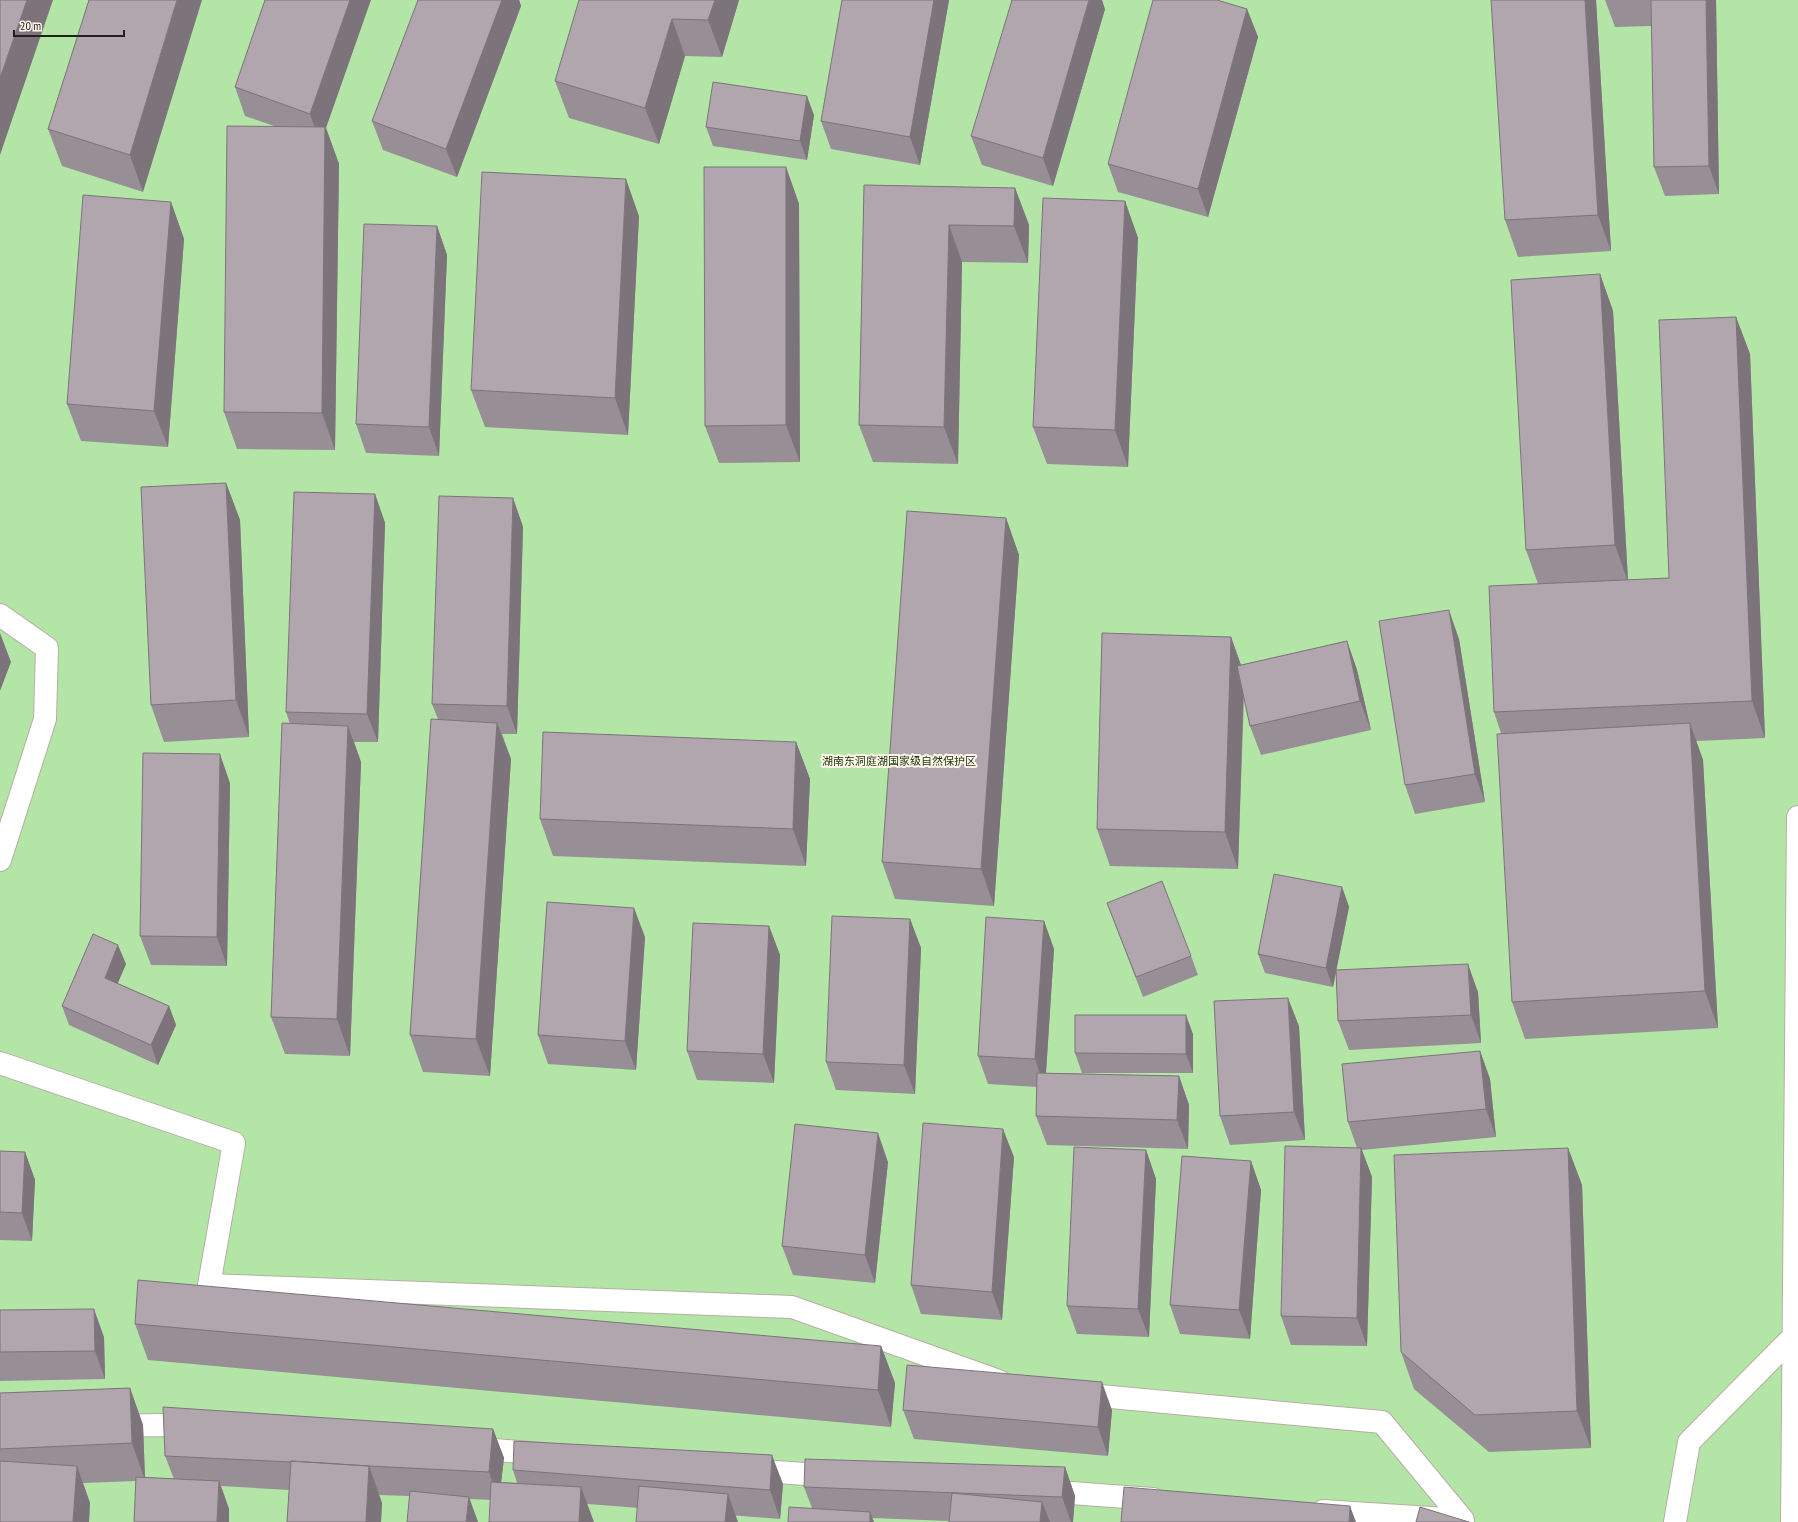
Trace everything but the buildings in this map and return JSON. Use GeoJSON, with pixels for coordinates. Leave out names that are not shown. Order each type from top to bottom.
{"type":"FeatureCollection","features":[{"type":"Feature","properties":{"kind":"main road"},"geometry":{"type":"LineString","coordinates":[[0,615],[47,648],[45,719],[0,860]]}},
{"type":"Feature","properties":{"kind":"main road"},"geometry":{"type":"LineString","coordinates":[[1792,1522],[1798,817]]}},
{"type":"Feature","properties":{"kind":"main road"},"geometry":{"type":"LineString","coordinates":[[0,1063],[234,1143],[209,1285],[792,1307],[1017,1387]]}},
{"type":"Feature","properties":{"kind":"main road"},"geometry":{"type":"LineString","coordinates":[[1676,1522],[1689,1442],[1793,1337]]}},
{"type":"Feature","properties":{"kind":"main road"},"geometry":{"type":"LineString","coordinates":[[1056,1392],[1382,1422],[1470,1521]]}},
{"type":"Feature","properties":{"kind":"main road"},"geometry":{"type":"LineString","coordinates":[[95,1426],[159,1424],[214,1429]]}},
{"type":"Feature","properties":{"kind":"main road"},"geometry":{"type":"LineString","coordinates":[[451,1447],[562,1455]]}},
{"type":"Feature","properties":{"kind":"main road"},"geometry":{"type":"LineString","coordinates":[[729,1468],[856,1478]]}},
{"type":"Feature","properties":{"kind":"main road"},"geometry":{"type":"LineString","coordinates":[[1022,1490],[1171,1500]]}},
{"type":"Feature","properties":{"kind":"main road"},"geometry":{"type":"LineString","coordinates":[[1305,1509],[1470,1521]]}},
{"type":"Feature","properties":{"kind":"green space","name":"湖南东洞庭湖国家级自然保护区"},"geometry":{"type":"Polygon","coordinates":[[[0,0],[1798,0],[1798,1522],[0,1522],[0,0]]]}}]}
